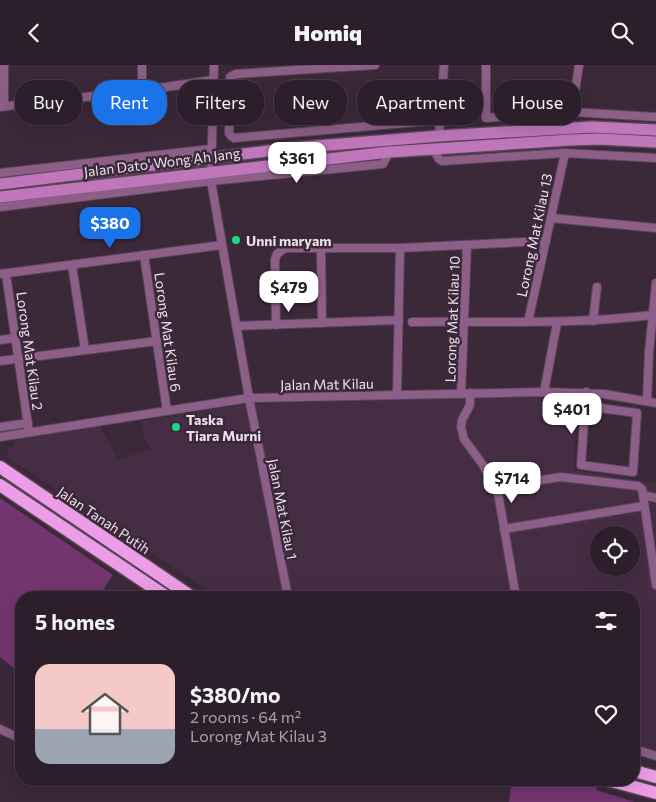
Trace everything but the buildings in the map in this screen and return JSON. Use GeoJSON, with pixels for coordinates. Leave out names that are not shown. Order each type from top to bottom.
{"type":"FeatureCollection","features":[{"type":"Feature","properties":{"kind":"highway","name":"Jalan Tanah Putih"},"geometry":{"type":"LineString","coordinates":[[0,467],[183,591]]}},
{"type":"Feature","properties":{"kind":"highway","name":"Jalan Tanah Putih"},"geometry":{"type":"LineString","coordinates":[[0,485],[154,591]]}},
{"type":"Feature","properties":{"kind":"highway"},"geometry":{"type":"LineString","coordinates":[[640,773],[656,777]]}},
{"type":"Feature","properties":{"kind":"highway"},"geometry":{"type":"LineString","coordinates":[[633,786],[654,791]]}},
{"type":"Feature","properties":{"kind":"main road","name":"Jalan Dato' Wong Ah Jang"},"geometry":{"type":"LineString","coordinates":[[0,184],[211,153],[529,129],[592,127],[656,130]]}},
{"type":"Feature","properties":{"kind":"main road","name":"Jalan Dato' Wong Ah Jang"},"geometry":{"type":"LineString","coordinates":[[0,197],[313,166],[389,152],[433,148],[600,139],[656,142]]}},
{"type":"Feature","properties":{"kind":"street"},"geometry":{"type":"LineString","coordinates":[[4,65],[2,107],[92,97]]}},
{"type":"Feature","properties":{"kind":"street"},"geometry":{"type":"LineString","coordinates":[[142,65],[142,80]]}},
{"type":"Feature","properties":{"kind":"street","name":"Jalan Mat Kilau 1"},"geometry":{"type":"LineString","coordinates":[[213,80],[214,65]]}},
{"type":"Feature","properties":{"kind":"street"},"geometry":{"type":"LineString","coordinates":[[236,65],[236,74]]}},
{"type":"Feature","properties":{"kind":"street"},"geometry":{"type":"LineString","coordinates":[[375,65],[329,66],[236,74],[230,77],[229,133],[234,138],[383,125]]}},
{"type":"Feature","properties":{"kind":"street"},"geometry":{"type":"LineString","coordinates":[[443,80],[444,65]]}},
{"type":"Feature","properties":{"kind":"street"},"geometry":{"type":"LineString","coordinates":[[486,65],[486,118],[493,118]]}},
{"type":"Feature","properties":{"kind":"street"},"geometry":{"type":"LineString","coordinates":[[577,80],[579,65]]}},
{"type":"Feature","properties":{"kind":"street"},"geometry":{"type":"LineString","coordinates":[[581,113],[656,117]]}},
{"type":"Feature","properties":{"kind":"street","name":"Jalan Mat Kilau 1"},"geometry":{"type":"LineString","coordinates":[[212,125],[211,176],[222,245],[248,398],[287,591]]}},
{"type":"Feature","properties":{"kind":"street"},"geometry":{"type":"LineString","coordinates":[[439,136],[440,125]]}},
{"type":"Feature","properties":{"kind":"street"},"geometry":{"type":"LineString","coordinates":[[529,129],[530,125]]}},
{"type":"Feature","properties":{"kind":"street"},"geometry":{"type":"LineString","coordinates":[[292,133],[292,148]]}},
{"type":"Feature","properties":{"kind":"street"},"geometry":{"type":"LineString","coordinates":[[433,148],[442,161],[565,153],[656,158]]}},
{"type":"Feature","properties":{"kind":"street"},"geometry":{"type":"LineString","coordinates":[[0,173],[211,153]]}},
{"type":"Feature","properties":{"kind":"street","name":"Lorong Mat Kilau 13"},"geometry":{"type":"LineString","coordinates":[[528,322],[565,153]]}},
{"type":"Feature","properties":{"kind":"street"},"geometry":{"type":"LineString","coordinates":[[0,207],[211,176]]}},
{"type":"Feature","properties":{"kind":"street"},"geometry":{"type":"LineString","coordinates":[[551,218],[656,227]]}},
{"type":"Feature","properties":{"kind":"street"},"geometry":{"type":"LineString","coordinates":[[276,325],[275,259],[276,254],[281,250],[289,248],[400,249],[546,241]]}},
{"type":"Feature","properties":{"kind":"street"},"geometry":{"type":"LineString","coordinates":[[3,274],[222,245]]}},
{"type":"Feature","properties":{"kind":"street","name":"Lorong Mat Kilau 10"},"geometry":{"type":"LineString","coordinates":[[461,394],[467,245]]}},
{"type":"Feature","properties":{"kind":"street"},"geometry":{"type":"LineString","coordinates":[[321,248],[322,323]]}},
{"type":"Feature","properties":{"kind":"street"},"geometry":{"type":"LineString","coordinates":[[397,395],[400,249]]}},
{"type":"Feature","properties":{"kind":"street","name":"Lorong Mat Kilau 6"},"geometry":{"type":"LineString","coordinates":[[144,255],[167,411]]}},
{"type":"Feature","properties":{"kind":"street"},"geometry":{"type":"LineString","coordinates":[[72,265],[85,350]]}},
{"type":"Feature","properties":{"kind":"street","name":"Lorong Mat Kilau 2"},"geometry":{"type":"LineString","coordinates":[[3,274],[29,432]]}},
{"type":"Feature","properties":{"kind":"street"},"geometry":{"type":"LineString","coordinates":[[648,401],[652,386],[653,321],[656,283]]}},
{"type":"Feature","properties":{"kind":"street"},"geometry":{"type":"LineString","coordinates":[[593,321],[597,287]]}},
{"type":"Feature","properties":{"kind":"street"},"geometry":{"type":"LineString","coordinates":[[236,326],[399,320]]}},
{"type":"Feature","properties":{"kind":"street"},"geometry":{"type":"LineString","coordinates":[[412,322],[557,323],[653,321]]}},
{"type":"Feature","properties":{"kind":"street"},"geometry":{"type":"LineString","coordinates":[[544,392],[557,323]]}},
{"type":"Feature","properties":{"kind":"street"},"geometry":{"type":"LineString","coordinates":[[0,340],[15,338]]}},
{"type":"Feature","properties":{"kind":"street"},"geometry":{"type":"LineString","coordinates":[[0,361],[157,341]]}},
{"type":"Feature","properties":{"kind":"street","name":"Jalan Mat Kilau"},"geometry":{"type":"LineString","coordinates":[[0,437],[248,398],[544,392],[586,393],[656,403]]}},
{"type":"Feature","properties":{"kind":"street"},"geometry":{"type":"LineString","coordinates":[[470,393],[470,405],[462,420],[461,427],[464,439],[483,465],[499,499],[515,591]]}},
{"type":"Feature","properties":{"kind":"street"},"geometry":{"type":"LineString","coordinates":[[585,406],[636,413],[633,472],[581,465],[585,406],[586,393]]}},
{"type":"Feature","properties":{"kind":"street"},"geometry":{"type":"LineString","coordinates":[[0,427],[28,423]]}},
{"type":"Feature","properties":{"kind":"street"},"geometry":{"type":"LineString","coordinates":[[495,487],[561,477],[638,486],[642,489],[656,585]]}},
{"type":"Feature","properties":{"kind":"street"},"geometry":{"type":"LineString","coordinates":[[643,495],[656,498]]}},
{"type":"Feature","properties":{"kind":"street"},"geometry":{"type":"LineString","coordinates":[[504,529],[643,506]]}},
{"type":"Feature","properties":{"kind":"street"},"geometry":{"type":"LineString","coordinates":[[0,729],[15,736]]}},
{"type":"Feature","properties":{"kind":"street"},"geometry":{"type":"LineString","coordinates":[[640,751],[656,756]]}},
{"type":"Feature","properties":{"kind":"shaded area"},"geometry":{"type":"Polygon","coordinates":[[[470,398],[577,398],[574,470],[656,483],[656,761],[640,756],[640,591],[210,591],[5,456],[17,439],[100,426],[118,459],[151,449],[142,435],[144,434],[142,421],[246,404],[470,398]]]}},
{"type":"Feature","properties":{"kind":"shaded area"},"geometry":{"type":"Polygon","coordinates":[[[0,498],[113,575],[102,591],[15,591],[15,669],[0,657],[0,498]]]}},
{"type":"Feature","properties":{"kind":"shaded area"},"geometry":{"type":"Polygon","coordinates":[[[511,786],[597,786],[596,790],[635,802],[509,802],[511,786]]]}},
{"type":"Feature","properties":{"kind":"place","name":"Unni maryam"},"geometry":{"type":"Point","coordinates":[236,240]}},
{"type":"Feature","properties":{"kind":"place","name":"Taska Tiara Murni"},"geometry":{"type":"Point","coordinates":[176,427]}}]}
